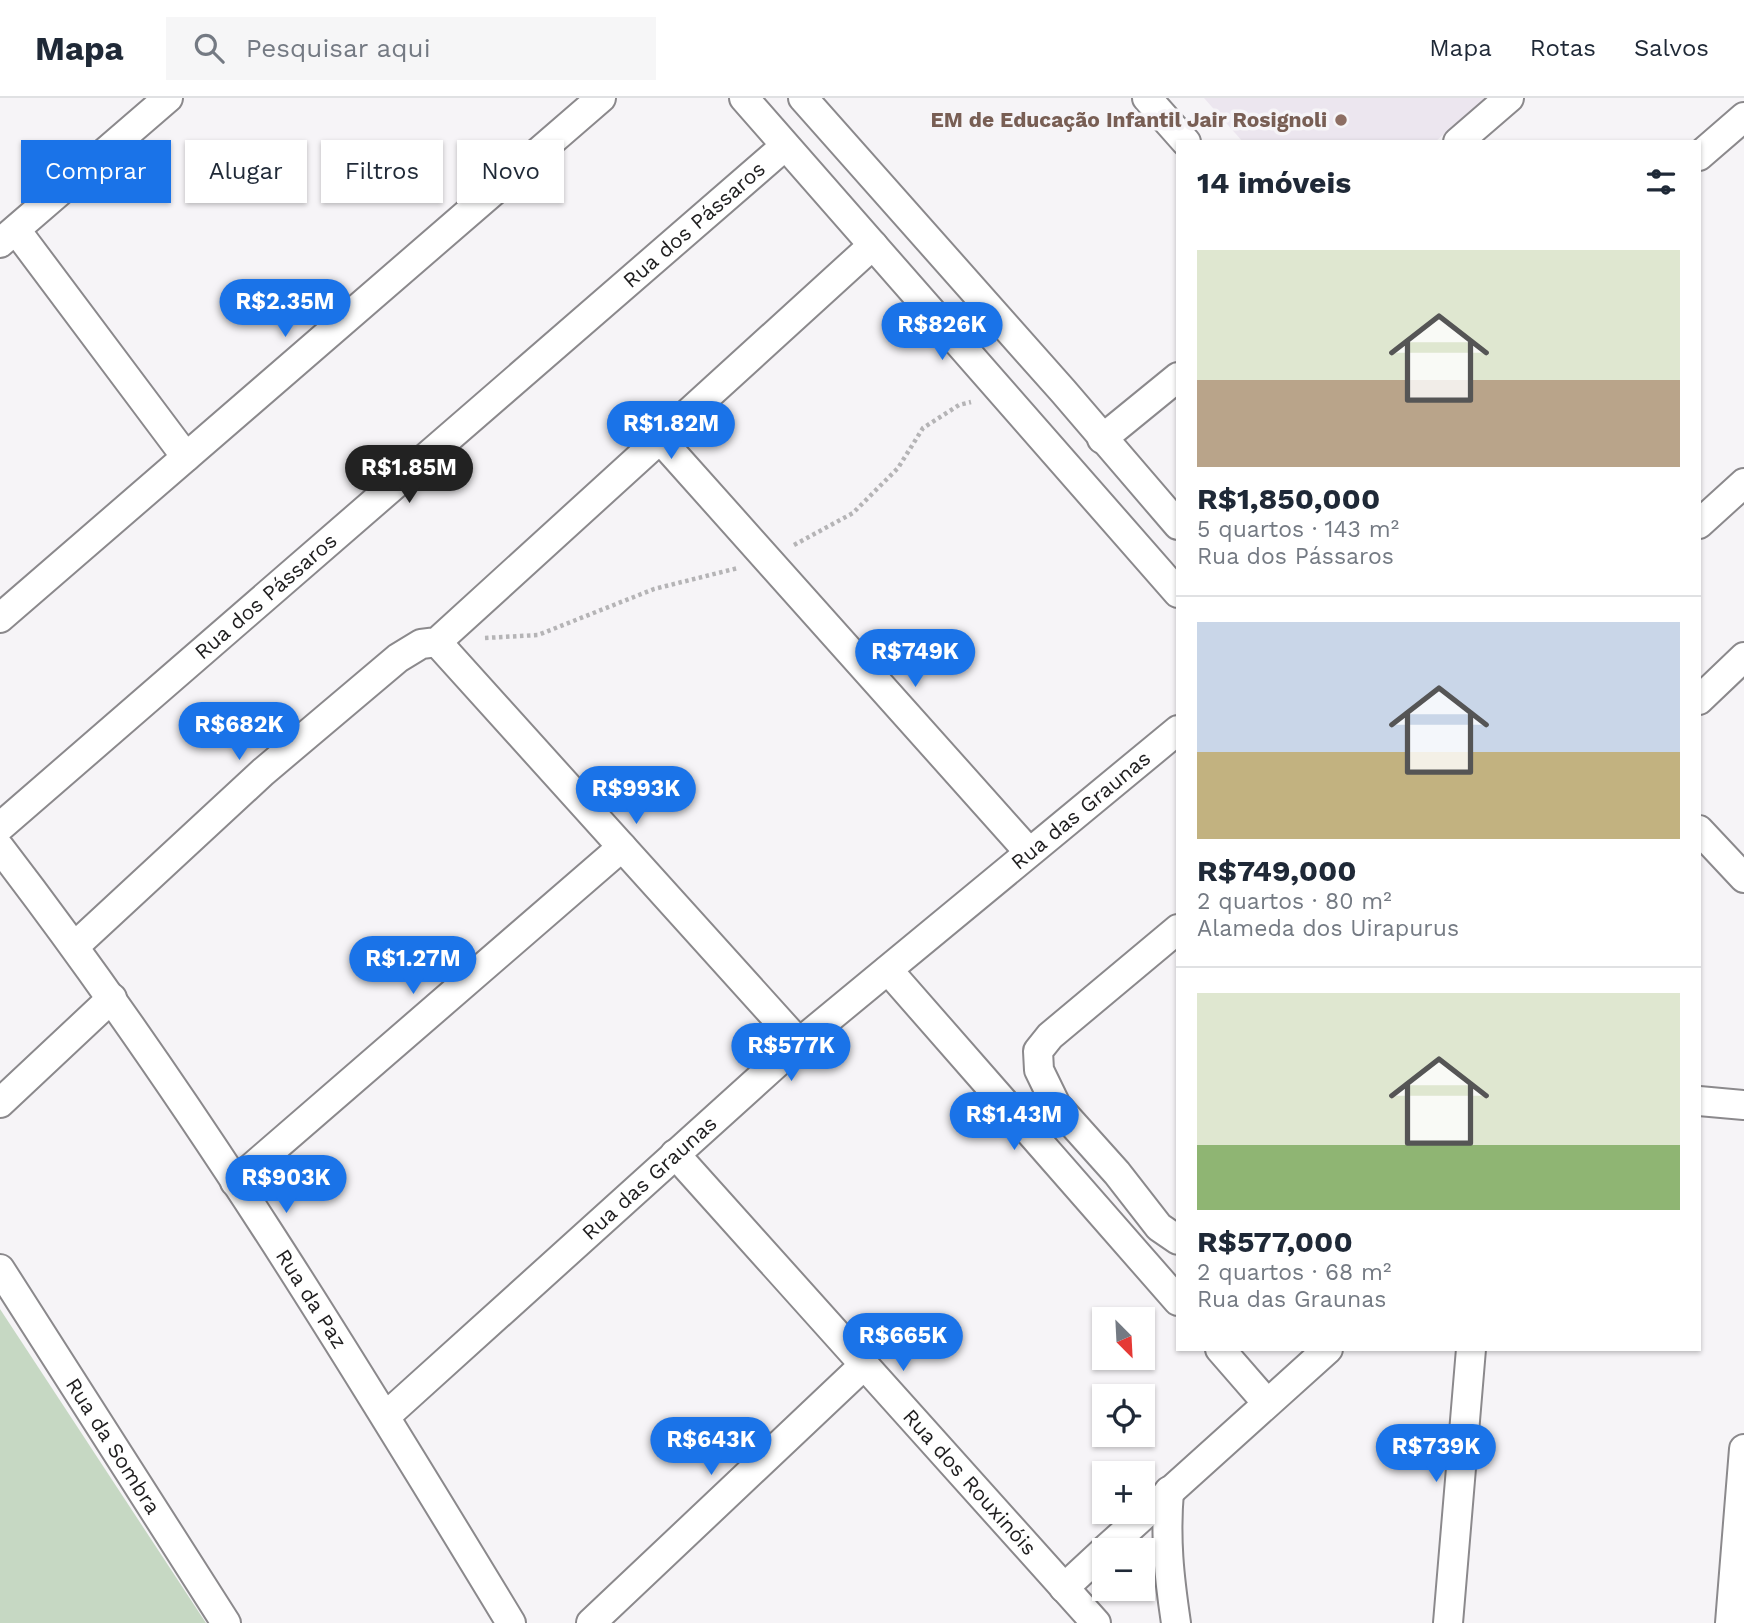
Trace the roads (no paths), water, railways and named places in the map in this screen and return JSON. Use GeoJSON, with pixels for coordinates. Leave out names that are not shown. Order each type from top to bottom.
{"type":"FeatureCollection","features":[{"type":"Feature","properties":{"kind":"street"},"geometry":{"type":"LineString","coordinates":[[167,98],[8,237],[186,457]]}},
{"type":"Feature","properties":{"kind":"street"},"geometry":{"type":"LineString","coordinates":[[0,618],[601,98]]}},
{"type":"Feature","properties":{"kind":"street"},"geometry":{"type":"LineString","coordinates":[[744,98],[1176,591]]}},
{"type":"Feature","properties":{"kind":"street"},"geometry":{"type":"LineString","coordinates":[[803,98],[1176,523]]}},
{"type":"Feature","properties":{"kind":"street"},"geometry":{"type":"LineString","coordinates":[[1147,98],[1184,140]]}},
{"type":"Feature","properties":{"kind":"street"},"geometry":{"type":"LineString","coordinates":[[1460,140],[1508,98]]}},
{"type":"Feature","properties":{"kind":"street"},"geometry":{"type":"LineString","coordinates":[[1701,154],[1744,117]]}},
{"type":"Feature","properties":{"kind":"street","name":"Rua dos Pássaros"},"geometry":{"type":"LineString","coordinates":[[0,827],[785,146]]}},
{"type":"Feature","properties":{"kind":"street"},"geometry":{"type":"LineString","coordinates":[[75,946],[263,772],[398,658],[421,644],[437,642],[873,245]]}},
{"type":"Feature","properties":{"kind":"street"},"geometry":{"type":"LineString","coordinates":[[1102,439],[1176,379]]}},
{"type":"Feature","properties":{"kind":"street"},"geometry":{"type":"LineString","coordinates":[[660,439],[1029,852]]}},
{"type":"Feature","properties":{"kind":"street"},"geometry":{"type":"LineString","coordinates":[[1701,522],[1744,483]]}},
{"type":"Feature","properties":{"kind":"street"},"geometry":{"type":"LineString","coordinates":[[437,642],[799,1043]]}},
{"type":"Feature","properties":{"kind":"street"},"geometry":{"type":"LineString","coordinates":[[1701,699],[1744,656]]}},
{"type":"Feature","properties":{"kind":"street","name":"Rua das Graunas"},"geometry":{"type":"LineString","coordinates":[[386,1416],[799,1043],[1176,732]]}},
{"type":"Feature","properties":{"kind":"street"},"geometry":{"type":"LineString","coordinates":[[1701,832],[1744,878]]}},
{"type":"Feature","properties":{"kind":"street"},"geometry":{"type":"LineString","coordinates":[[235,1182],[622,847]]}},
{"type":"Feature","properties":{"kind":"street","name":"Rua da Paz"},"geometry":{"type":"LineString","coordinates":[[0,848],[112,998],[235,1182],[386,1416],[511,1623]]}},
{"type":"Feature","properties":{"kind":"street"},"geometry":{"type":"LineString","coordinates":[[1176,931],[1051,1036],[1038,1051],[1039,1070],[1056,1105],[1159,1227],[1176,1239]]}},
{"type":"Feature","properties":{"kind":"street"},"geometry":{"type":"LineString","coordinates":[[888,970],[1176,1299]]}},
{"type":"Feature","properties":{"kind":"street"},"geometry":{"type":"LineString","coordinates":[[0,1103],[112,998]]}},
{"type":"Feature","properties":{"kind":"street"},"geometry":{"type":"LineString","coordinates":[[1701,1101],[1744,1105]]}},
{"type":"Feature","properties":{"kind":"street","name":"Rua dos Rouxinóis"},"geometry":{"type":"LineString","coordinates":[[675,1154],[1096,1623]]}},
{"type":"Feature","properties":{"kind":"street","name":"Rua da Sombra"},"geometry":{"type":"LineString","coordinates":[[0,1269],[226,1623]]}},
{"type":"Feature","properties":{"kind":"street"},"geometry":{"type":"LineString","coordinates":[[1222,1351],[1267,1403]]}},
{"type":"Feature","properties":{"kind":"street"},"geometry":{"type":"LineString","coordinates":[[1118,1538],[1326,1351]]}},
{"type":"Feature","properties":{"kind":"street"},"geometry":{"type":"LineString","coordinates":[[1448,1623],[1471,1351]]}},
{"type":"Feature","properties":{"kind":"street"},"geometry":{"type":"LineString","coordinates":[[590,1623],[863,1366]]}},
{"type":"Feature","properties":{"kind":"street"},"geometry":{"type":"LineString","coordinates":[[1730,1623],[1744,1450]]}},
{"type":"Feature","properties":{"kind":"street"},"geometry":{"type":"LineString","coordinates":[[1169,1491],[1166,1531],[1176,1623]]}},
{"type":"Feature","properties":{"kind":"street"},"geometry":{"type":"LineString","coordinates":[[1064,1588],[1092,1562]]}},
{"type":"Feature","properties":{"kind":"place","name":"EM de Educação Infantil Jair Rosignoli"},"geometry":{"type":"Point","coordinates":[1341,120]}}]}
